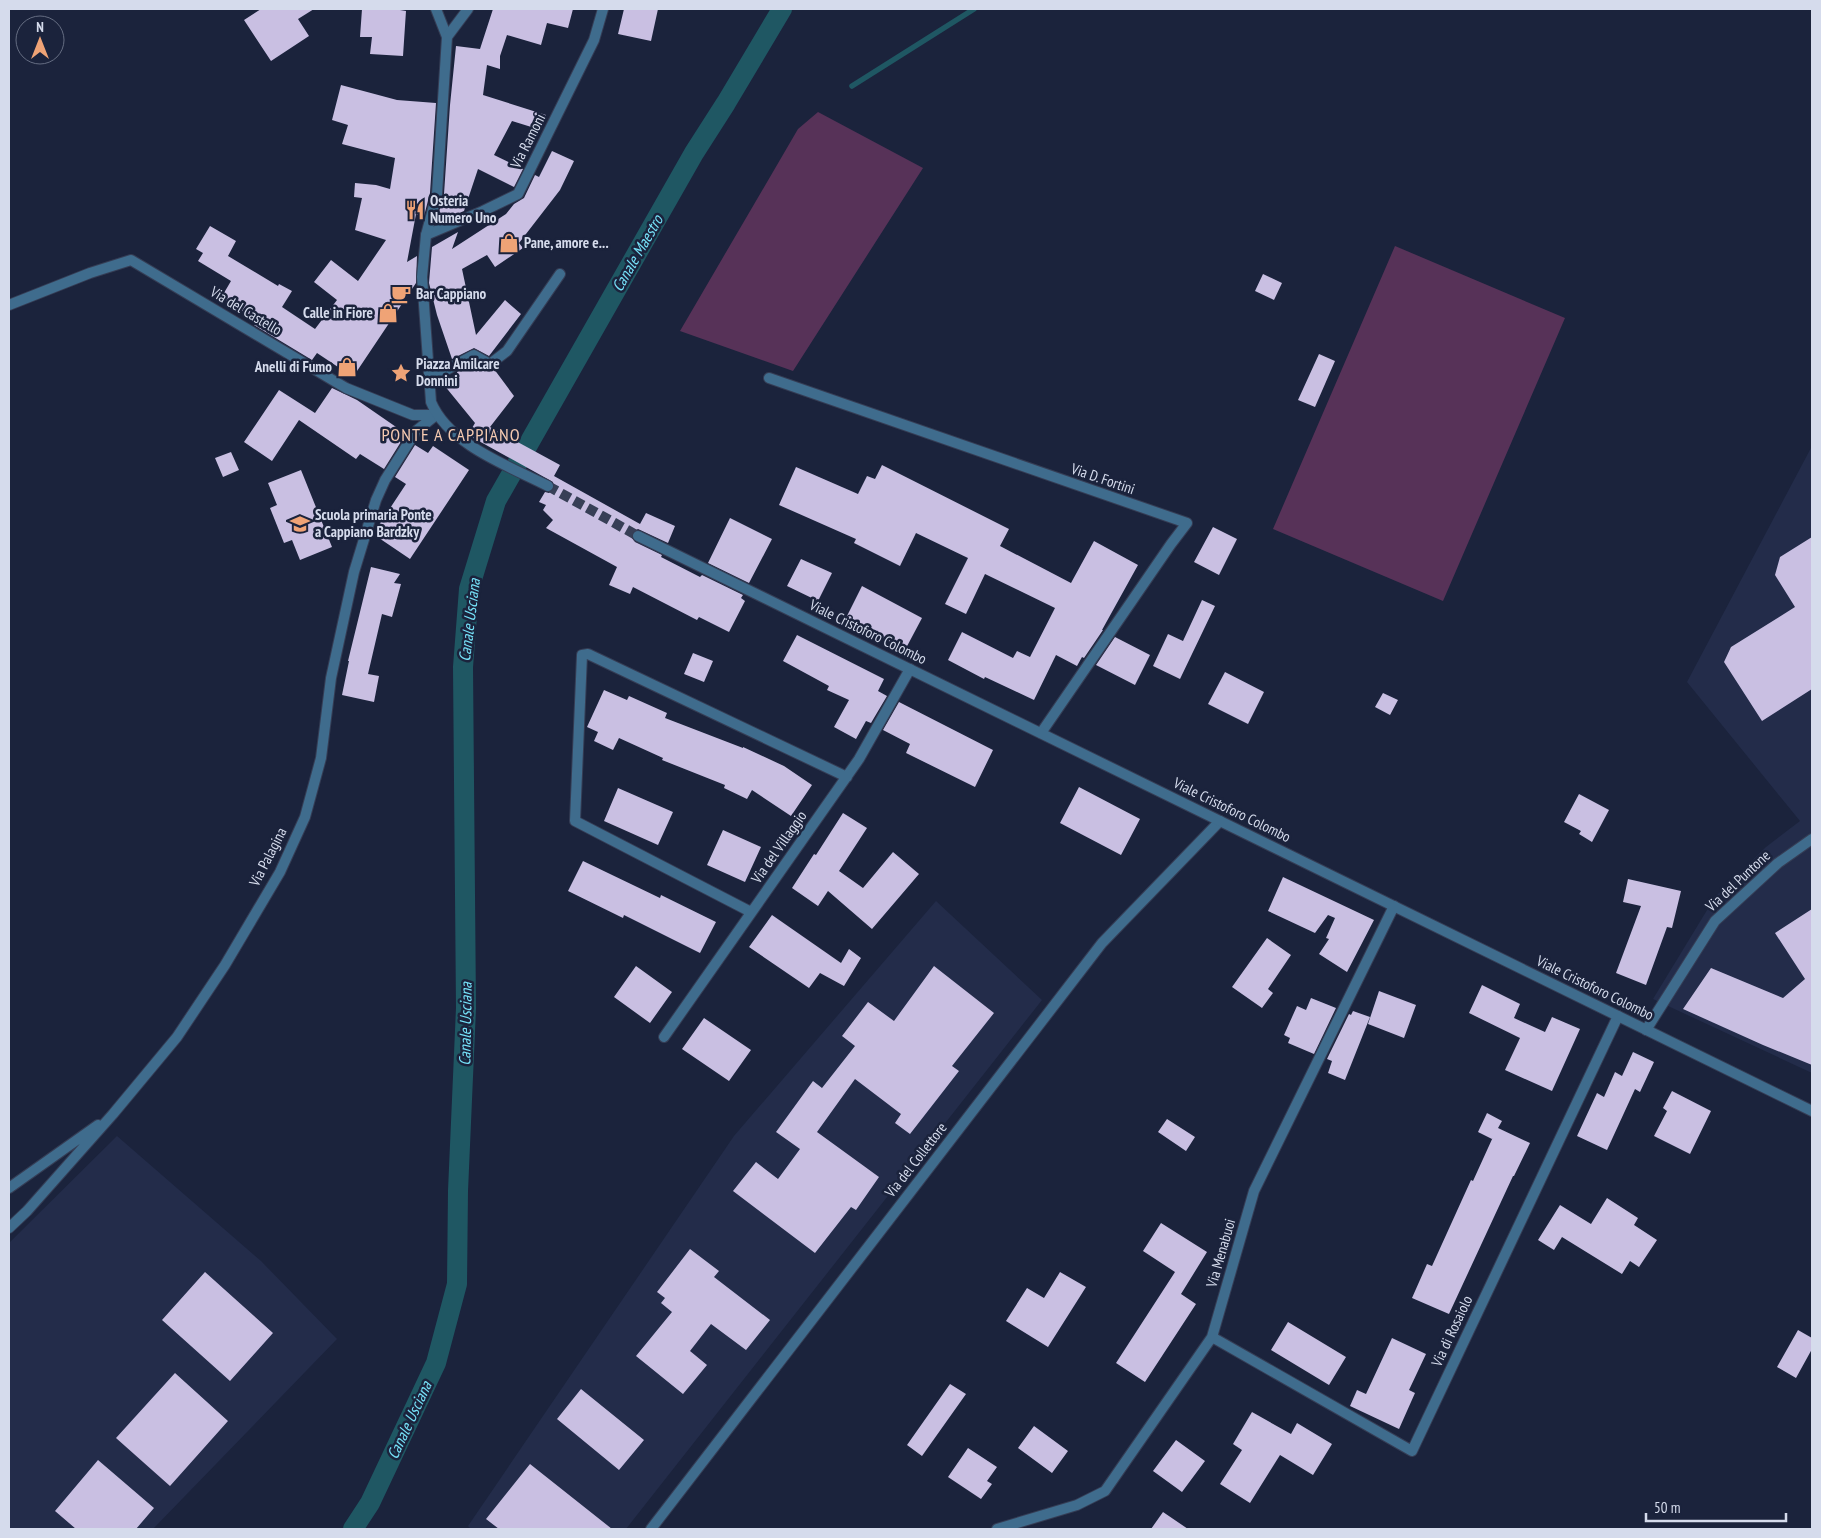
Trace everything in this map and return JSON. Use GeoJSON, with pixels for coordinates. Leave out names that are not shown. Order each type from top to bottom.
{"type":"FeatureCollection","features":[{"type":"Feature","properties":{"kind":"street"},"geometry":{"type":"LineString","coordinates":[[436,9],[447,37],[437,194],[426,235],[422,277],[431,402],[436,415],[450,430],[477,450],[548,486]]}},
{"type":"Feature","properties":{"kind":"street"},"geometry":{"type":"LineString","coordinates":[[447,37],[468,9]]}},
{"type":"Feature","properties":{"kind":"street","name":"Via Ramoni"},"geometry":{"type":"LineString","coordinates":[[426,235],[518,194],[594,40],[603,9]]}},
{"type":"Feature","properties":{"kind":"street","name":"Via del Castello"},"geometry":{"type":"LineString","coordinates":[[9,305],[90,273],[131,260],[346,388],[413,415],[436,415]]}},
{"type":"Feature","properties":{"kind":"street"},"geometry":{"type":"LineString","coordinates":[[428,377],[474,355],[490,364],[507,351],[560,274]]}},
{"type":"Feature","properties":{"kind":"street","name":"Via D. Fortini"},"geometry":{"type":"LineString","coordinates":[[769,378],[1187,523],[1041,733]]}},
{"type":"Feature","properties":{"kind":"street","name":"Via Palagina"},"geometry":{"type":"LineString","coordinates":[[9,1228],[27,1212],[113,1114],[177,1037],[225,965],[280,872],[305,817],[321,758],[331,678],[354,572],[376,500],[385,480],[416,431],[436,415]]}},
{"type":"Feature","properties":{"kind":"street","name":"Viale Cristoforo Colombo"},"geometry":{"type":"LineString","coordinates":[[638,536],[1812,1111]]}},
{"type":"Feature","properties":{"kind":"street"},"geometry":{"type":"LineString","coordinates":[[751,912],[575,821],[582,655],[588,654],[847,777]]}},
{"type":"Feature","properties":{"kind":"street","name":"Via del Villaggio"},"geometry":{"type":"LineString","coordinates":[[664,1037],[847,777],[910,669]]}},
{"type":"Feature","properties":{"kind":"street","name":"Via del Collettore"},"geometry":{"type":"LineString","coordinates":[[651,1529],[1102,943],[1220,821]]}},
{"type":"Feature","properties":{"kind":"street","name":"Via del Puntone"},"geometry":{"type":"LineString","coordinates":[[1646,1030],[1715,921],[1778,863],[1812,839]]}},
{"type":"Feature","properties":{"kind":"street","name":"Via Menabuoi"},"geometry":{"type":"LineString","coordinates":[[997,1529],[1077,1505],[1106,1491],[1212,1337],[1254,1190],[1394,906]]}},
{"type":"Feature","properties":{"kind":"street","name":"Via di Rosaiolo"},"geometry":{"type":"LineString","coordinates":[[1212,1337],[1412,1451],[1618,1016]]}},
{"type":"Feature","properties":{"kind":"street"},"geometry":{"type":"LineString","coordinates":[[9,1188],[113,1114]]}},
{"type":"Feature","properties":{"kind":"shaded area"},"geometry":{"type":"Polygon","coordinates":[[[818,112],[923,168],[793,371],[680,331],[798,129],[818,112]]]}},
{"type":"Feature","properties":{"kind":"shaded area"},"geometry":{"type":"Polygon","coordinates":[[[1395,246],[1565,318],[1443,601],[1273,529],[1395,246]]]}},
{"type":"Feature","properties":{"kind":"shaded area"},"geometry":{"type":"Polygon","coordinates":[[[1812,446],[1812,1073],[1653,999],[1715,897],[1766,847],[1800,821],[1687,682],[1812,446]]]}},
{"type":"Feature","properties":{"kind":"shaded area"},"geometry":{"type":"Polygon","coordinates":[[[936,901],[1042,1000],[626,1529],[471,1529],[468,1526],[734,1136],[936,901]]]}},
{"type":"Feature","properties":{"kind":"shaded area"},"geometry":{"type":"Polygon","coordinates":[[[117,1136],[261,1261],[337,1339],[153,1529],[9,1529],[9,1243],[117,1136]]]}},
{"type":"Feature","properties":{"kind":"building"},"geometry":{"type":"Polygon","coordinates":[[[261,9],[314,9],[298,19],[309,36],[271,61],[244,20],[261,9]]]}},
{"type":"Feature","properties":{"kind":"building"},"geometry":{"type":"Polygon","coordinates":[[[362,9],[400,9],[406,11],[403,56],[370,54],[372,37],[360,37],[362,9]]]}},
{"type":"Feature","properties":{"kind":"building"},"geometry":{"type":"Polygon","coordinates":[[[493,9],[573,9],[568,28],[547,23],[541,45],[507,35],[500,56],[500,69],[487,65],[483,95],[546,115],[541,130],[512,121],[494,155],[523,169],[514,187],[478,169],[464,211],[443,220],[437,219],[444,194],[456,46],[480,49],[493,9]]]}},
{"type":"Feature","properties":{"kind":"building"},"geometry":{"type":"Polygon","coordinates":[[[624,9],[658,9],[651,41],[618,34],[624,9]]]}},
{"type":"Feature","properties":{"kind":"building"},"geometry":{"type":"Polygon","coordinates":[[[341,85],[397,100],[436,103],[430,193],[424,216],[416,214],[407,262],[417,256],[416,283],[353,377],[317,353],[312,360],[254,325],[257,320],[221,298],[231,281],[198,261],[203,253],[196,249],[210,226],[236,241],[228,256],[278,286],[279,284],[292,291],[282,307],[315,329],[337,300],[314,282],[331,260],[358,281],[386,240],[355,230],[362,198],[354,197],[355,183],[376,185],[390,189],[395,158],[342,144],[348,125],[332,120],[341,85]]]}},
{"type":"Feature","properties":{"kind":"building"},"geometry":{"type":"Polygon","coordinates":[[[552,151],[574,161],[560,190],[519,243],[523,248],[495,267],[487,255],[462,269],[476,335],[505,300],[521,314],[489,356],[474,348],[452,359],[437,315],[429,283],[432,247],[458,232],[452,249],[506,214],[514,204],[524,198],[535,175],[539,177],[552,151]]]}},
{"type":"Feature","properties":{"kind":"building"},"geometry":{"type":"Polygon","coordinates":[[[1263,274],[1282,283],[1274,300],[1255,291],[1263,274]]]}},
{"type":"Feature","properties":{"kind":"building"},"geometry":{"type":"Polygon","coordinates":[[[1319,354],[1335,361],[1315,407],[1298,400],[1319,354]]]}},
{"type":"Feature","properties":{"kind":"building"},"geometry":{"type":"Polygon","coordinates":[[[474,363],[487,370],[494,369],[514,396],[490,427],[560,465],[554,476],[640,524],[646,513],[675,526],[668,543],[638,529],[634,531],[631,537],[635,542],[662,555],[661,557],[700,577],[702,575],[743,595],[741,598],[745,601],[729,632],[699,617],[697,620],[633,587],[630,594],[609,585],[617,567],[546,528],[553,520],[543,510],[546,505],[539,502],[545,492],[549,493],[554,489],[553,482],[468,435],[475,423],[444,385],[457,372],[474,363]]]}},
{"type":"Feature","properties":{"kind":"building"},"geometry":{"type":"Polygon","coordinates":[[[332,388],[357,400],[399,429],[397,432],[404,437],[384,469],[360,454],[356,459],[299,420],[272,461],[244,442],[279,390],[315,413],[332,388]]]}},
{"type":"Feature","properties":{"kind":"building"},"geometry":{"type":"Polygon","coordinates":[[[415,445],[428,453],[433,446],[469,470],[410,559],[373,534],[406,484],[395,477],[415,445]]]}},
{"type":"Feature","properties":{"kind":"building"},"geometry":{"type":"Polygon","coordinates":[[[231,452],[239,470],[223,477],[215,458],[231,452]]]}},
{"type":"Feature","properties":{"kind":"building"},"geometry":{"type":"Polygon","coordinates":[[[882,465],[1009,529],[1000,546],[1071,583],[1094,541],[1138,565],[1103,630],[1077,666],[1056,655],[1034,700],[985,677],[984,679],[948,660],[962,632],[1013,658],[1017,651],[1030,657],[1055,608],[985,574],[966,614],[945,604],[968,558],[916,533],[900,566],[854,543],[856,539],[779,505],[796,467],[858,494],[867,476],[875,479],[882,465]]]}},
{"type":"Feature","properties":{"kind":"building","name":"Scuola primaria Ponte a Cappiano Bardzky"},"geometry":{"type":"Polygon","coordinates":[[[301,470],[332,547],[300,560],[292,540],[284,543],[270,508],[277,505],[268,483],[301,470]]]}},
{"type":"Feature","properties":{"kind":"building"},"geometry":{"type":"Polygon","coordinates":[[[730,518],[772,539],[749,583],[708,563],[730,518]]]}},
{"type":"Feature","properties":{"kind":"building"},"geometry":{"type":"Polygon","coordinates":[[[1213,527],[1237,539],[1219,575],[1194,562],[1213,527]]]}},
{"type":"Feature","properties":{"kind":"building"},"geometry":{"type":"Polygon","coordinates":[[[1812,537],[1812,689],[1762,721],[1724,662],[1731,647],[1795,607],[1775,575],[1780,557],[1812,537]]]}},
{"type":"Feature","properties":{"kind":"building"},"geometry":{"type":"Polygon","coordinates":[[[801,559],[832,573],[818,601],[787,586],[801,559]]]}},
{"type":"Feature","properties":{"kind":"building"},"geometry":{"type":"Polygon","coordinates":[[[371,567],[400,574],[394,583],[401,584],[392,617],[382,614],[368,674],[379,676],[374,702],[342,695],[348,661],[371,567]]]}},
{"type":"Feature","properties":{"kind":"building"},"geometry":{"type":"Polygon","coordinates":[[[862,586],[922,618],[905,650],[846,618],[862,586]]]}},
{"type":"Feature","properties":{"kind":"building"},"geometry":{"type":"Polygon","coordinates":[[[1202,600],[1215,606],[1180,679],[1153,666],[1168,634],[1183,641],[1202,600]]]}},
{"type":"Feature","properties":{"kind":"building"},"geometry":{"type":"Polygon","coordinates":[[[797,635],[884,679],[878,691],[887,696],[871,723],[866,721],[856,739],[834,727],[849,700],[827,690],[829,686],[783,661],[797,635]]]}},
{"type":"Feature","properties":{"kind":"building"},"geometry":{"type":"Polygon","coordinates":[[[1115,637],[1150,655],[1135,685],[1096,665],[1115,637]]]}},
{"type":"Feature","properties":{"kind":"building"},"geometry":{"type":"Polygon","coordinates":[[[693,653],[713,661],[704,682],[684,674],[693,653]]]}},
{"type":"Feature","properties":{"kind":"building"},"geometry":{"type":"Polygon","coordinates":[[[1225,672],[1264,692],[1248,724],[1208,704],[1225,672]]]}},
{"type":"Feature","properties":{"kind":"building"},"geometry":{"type":"Polygon","coordinates":[[[604,690],[627,700],[629,696],[667,713],[665,718],[743,747],[784,766],[812,785],[791,816],[752,790],[747,799],[724,788],[725,785],[662,760],[663,758],[619,738],[613,750],[594,741],[598,732],[587,727],[604,690]]]}},
{"type":"Feature","properties":{"kind":"building"},"geometry":{"type":"Polygon","coordinates":[[[1383,693],[1398,700],[1390,715],[1375,707],[1383,693]]]}},
{"type":"Feature","properties":{"kind":"building"},"geometry":{"type":"Polygon","coordinates":[[[899,702],[993,750],[975,787],[906,753],[910,744],[883,730],[899,702]]]}},
{"type":"Feature","properties":{"kind":"building"},"geometry":{"type":"Polygon","coordinates":[[[1079,787],[1140,819],[1121,855],[1060,823],[1079,787]]]}},
{"type":"Feature","properties":{"kind":"building"},"geometry":{"type":"Polygon","coordinates":[[[618,788],[673,812],[658,845],[604,821],[618,788]]]}},
{"type":"Feature","properties":{"kind":"building"},"geometry":{"type":"Polygon","coordinates":[[[1579,794],[1609,810],[1592,842],[1579,834],[1581,831],[1564,822],[1579,794]]]}},
{"type":"Feature","properties":{"kind":"building"},"geometry":{"type":"Polygon","coordinates":[[[843,813],[867,828],[839,871],[863,888],[893,852],[919,874],[872,929],[828,891],[818,906],[792,888],[843,813]]]}},
{"type":"Feature","properties":{"kind":"building"},"geometry":{"type":"Polygon","coordinates":[[[723,830],[761,847],[745,882],[707,865],[723,830]]]}},
{"type":"Feature","properties":{"kind":"building"},"geometry":{"type":"Polygon","coordinates":[[[583,861],[660,898],[661,895],[716,922],[700,953],[624,915],[623,918],[568,891],[583,861]]]}},
{"type":"Feature","properties":{"kind":"building"},"geometry":{"type":"Polygon","coordinates":[[[1283,877],[1374,920],[1347,972],[1319,954],[1329,939],[1326,938],[1335,918],[1328,915],[1315,933],[1268,911],[1283,877]]]}},
{"type":"Feature","properties":{"kind":"building"},"geometry":{"type":"Polygon","coordinates":[[[1628,879],[1681,891],[1672,928],[1667,927],[1646,985],[1616,973],[1641,906],[1623,902],[1628,879]]]}},
{"type":"Feature","properties":{"kind":"building"},"geometry":{"type":"Polygon","coordinates":[[[1812,909],[1812,1065],[1683,1009],[1711,968],[1783,998],[1805,979],[1775,933],[1812,909]]]}},
{"type":"Feature","properties":{"kind":"building"},"geometry":{"type":"Polygon","coordinates":[[[772,915],[841,963],[849,949],[861,958],[844,986],[820,973],[809,988],[749,947],[772,915]]]}},
{"type":"Feature","properties":{"kind":"building"},"geometry":{"type":"Polygon","coordinates":[[[1267,938],[1291,955],[1268,989],[1273,993],[1262,1008],[1232,987],[1267,938]]]}},
{"type":"Feature","properties":{"kind":"building"},"geometry":{"type":"Polygon","coordinates":[[[636,966],[672,992],[650,1023],[614,997],[636,966]]]}},
{"type":"Feature","properties":{"kind":"building"},"geometry":{"type":"Polygon","coordinates":[[[934,966],[994,1013],[952,1066],[959,1071],[910,1134],[895,1123],[901,1114],[855,1079],[817,1132],[879,1177],[856,1210],[851,1207],[815,1253],[733,1191],[756,1162],[778,1179],[800,1149],[776,1132],[813,1081],[822,1088],[855,1046],[842,1036],[868,1002],[894,1021],[934,966]]]}},
{"type":"Feature","properties":{"kind":"building"},"geometry":{"type":"Polygon","coordinates":[[[1482,985],[1520,1004],[1514,1018],[1545,1032],[1552,1017],[1580,1029],[1552,1091],[1505,1070],[1520,1038],[1469,1013],[1482,985]]]}},
{"type":"Feature","properties":{"kind":"building"},"geometry":{"type":"Polygon","coordinates":[[[1379,991],[1416,1005],[1404,1038],[1368,1024],[1379,991]]]}},
{"type":"Feature","properties":{"kind":"building"},"geometry":{"type":"Polygon","coordinates":[[[1311,998],[1336,1008],[1314,1054],[1288,1043],[1290,1038],[1284,1035],[1297,1006],[1306,1010],[1311,998]]]}},
{"type":"Feature","properties":{"kind":"building"},"geometry":{"type":"Polygon","coordinates":[[[1353,1011],[1370,1017],[1345,1080],[1328,1073],[1332,1061],[1327,1059],[1349,1014],[1351,1015],[1353,1011]]]}},
{"type":"Feature","properties":{"kind":"building"},"geometry":{"type":"Polygon","coordinates":[[[704,1018],[751,1050],[729,1081],[682,1049],[704,1018]]]}},
{"type":"Feature","properties":{"kind":"building"},"geometry":{"type":"Polygon","coordinates":[[[1633,1052],[1654,1062],[1640,1092],[1635,1089],[1607,1150],[1577,1136],[1597,1093],[1604,1097],[1615,1072],[1622,1076],[1633,1052]]]}},
{"type":"Feature","properties":{"kind":"building"},"geometry":{"type":"Polygon","coordinates":[[[1672,1091],[1711,1111],[1690,1154],[1654,1136],[1667,1111],[1663,1108],[1672,1091]]]}},
{"type":"Feature","properties":{"kind":"building"},"geometry":{"type":"Polygon","coordinates":[[[1487,1113],[1502,1121],[1498,1128],[1530,1143],[1449,1314],[1412,1298],[1427,1264],[1432,1266],[1471,1180],[1473,1181],[1493,1137],[1492,1139],[1478,1132],[1487,1113]]]}},
{"type":"Feature","properties":{"kind":"building"},"geometry":{"type":"Polygon","coordinates":[[[1167,1119],[1195,1137],[1186,1151],[1158,1132],[1167,1119]]]}},
{"type":"Feature","properties":{"kind":"building"},"geometry":{"type":"Polygon","coordinates":[[[1607,1198],[1638,1218],[1634,1225],[1657,1240],[1639,1267],[1630,1261],[1622,1274],[1562,1237],[1554,1250],[1538,1240],[1560,1205],[1591,1224],[1607,1198]]]}},
{"type":"Feature","properties":{"kind":"building"},"geometry":{"type":"Polygon","coordinates":[[[1161,1223],[1207,1252],[1181,1294],[1196,1304],[1145,1382],[1116,1363],[1175,1272],[1143,1251],[1161,1223]]]}},
{"type":"Feature","properties":{"kind":"building"},"geometry":{"type":"Polygon","coordinates":[[[690,1249],[719,1271],[714,1277],[770,1320],[746,1350],[711,1324],[690,1351],[707,1365],[683,1394],[636,1356],[672,1312],[661,1303],[665,1298],[657,1292],[690,1249]]]}},
{"type":"Feature","properties":{"kind":"building"},"geometry":{"type":"Polygon","coordinates":[[[205,1272],[273,1333],[230,1381],[162,1320],[205,1272]]]}},
{"type":"Feature","properties":{"kind":"building"},"geometry":{"type":"Polygon","coordinates":[[[1060,1272],[1086,1287],[1048,1347],[1006,1321],[1027,1288],[1044,1298],[1060,1272]]]}},
{"type":"Feature","properties":{"kind":"building"},"geometry":{"type":"Polygon","coordinates":[[[1288,1322],[1346,1357],[1329,1385],[1271,1350],[1288,1322]]]}},
{"type":"Feature","properties":{"kind":"building"},"geometry":{"type":"Polygon","coordinates":[[[1798,1330],[1812,1338],[1812,1349],[1796,1378],[1777,1367],[1798,1330]]]}},
{"type":"Feature","properties":{"kind":"building"},"geometry":{"type":"Polygon","coordinates":[[[1392,1338],[1426,1354],[1409,1390],[1415,1393],[1399,1429],[1350,1406],[1357,1390],[1366,1394],[1392,1338]]]}},
{"type":"Feature","properties":{"kind":"building"},"geometry":{"type":"Polygon","coordinates":[[[175,1373],[228,1421],[170,1486],[116,1438],[175,1373]]]}},
{"type":"Feature","properties":{"kind":"building"},"geometry":{"type":"Polygon","coordinates":[[[950,1384],[966,1394],[922,1456],[907,1445],[950,1384]]]}},
{"type":"Feature","properties":{"kind":"building"},"geometry":{"type":"Polygon","coordinates":[[[581,1389],[644,1440],[619,1470],[557,1419],[581,1389]]]}},
{"type":"Feature","properties":{"kind":"building"},"geometry":{"type":"Polygon","coordinates":[[[1252,1412],[1291,1434],[1297,1423],[1332,1444],[1313,1475],[1280,1455],[1250,1503],[1220,1484],[1242,1450],[1233,1444],[1252,1412]]]}},
{"type":"Feature","properties":{"kind":"building"},"geometry":{"type":"Polygon","coordinates":[[[1034,1426],[1068,1451],[1052,1473],[1018,1448],[1034,1426]]]}},
{"type":"Feature","properties":{"kind":"building"},"geometry":{"type":"Polygon","coordinates":[[[1176,1440],[1205,1461],[1182,1492],[1153,1471],[1176,1440]]]}},
{"type":"Feature","properties":{"kind":"building"},"geometry":{"type":"Polygon","coordinates":[[[968,1448],[997,1467],[987,1481],[992,1484],[981,1499],[948,1477],[968,1448]]]}},
{"type":"Feature","properties":{"kind":"building"},"geometry":{"type":"Polygon","coordinates":[[[98,1460],[154,1508],[136,1529],[76,1529],[55,1511],[98,1460]]]}},
{"type":"Feature","properties":{"kind":"building"},"geometry":{"type":"Polygon","coordinates":[[[530,1464],[612,1529],[499,1529],[486,1519],[530,1464]]]}},
{"type":"Feature","properties":{"kind":"building"},"geometry":{"type":"Polygon","coordinates":[[[1163,1512],[1188,1529],[1151,1529],[1163,1512]]]}},
{"type":"Feature","properties":{"kind":"waterway","name":"Canale Usciana"},"geometry":{"type":"LineString","coordinates":[[353,1529],[370,1503],[436,1363],[457,1284],[458,1191],[466,1008],[463,667],[469,589],[496,501],[694,153],[782,9]]}},
{"type":"Feature","properties":{"kind":"waterway"},"geometry":{"type":"LineString","coordinates":[[852,86],[974,9]]}},
{"type":"Feature","properties":{"kind":"tunnel"},"geometry":{"type":"LineString","coordinates":[[548,486],[638,536]]}},
{"type":"Feature","properties":{"kind":"place","name":"Osteria Numero Uno"},"geometry":{"type":"Point","coordinates":[415,210]}},
{"type":"Feature","properties":{"kind":"place","name":"Pane, amore e..."},"geometry":{"type":"Point","coordinates":[509,243]}},
{"type":"Feature","properties":{"kind":"place","name":"Bar Cappiano"},"geometry":{"type":"Point","coordinates":[401,294]}},
{"type":"Feature","properties":{"kind":"place","name":"Calle in Fiore"},"geometry":{"type":"Point","coordinates":[388,313]}},
{"type":"Feature","properties":{"kind":"place","name":"Anelli di Fumo"},"geometry":{"type":"Point","coordinates":[347,367]}},
{"type":"Feature","properties":{"kind":"place","name":"Piazza Amilcare Donnini"},"geometry":{"type":"Point","coordinates":[401,373]}},
{"type":"Feature","properties":{"kind":"place","name":"Scuola primaria Ponte a Cappiano Bardzky"},"geometry":{"type":"Point","coordinates":[300,524]}},
{"type":"Feature","properties":{"kind":"district","name":"PONTE A CAPPIANO"},"geometry":{"type":"Point","coordinates":[451,435]}},
{"type":"Feature","properties":{"kind":"water label","name":"Canale Maestro"},"geometry":{"type":"Point","coordinates":[637,253]}}]}
